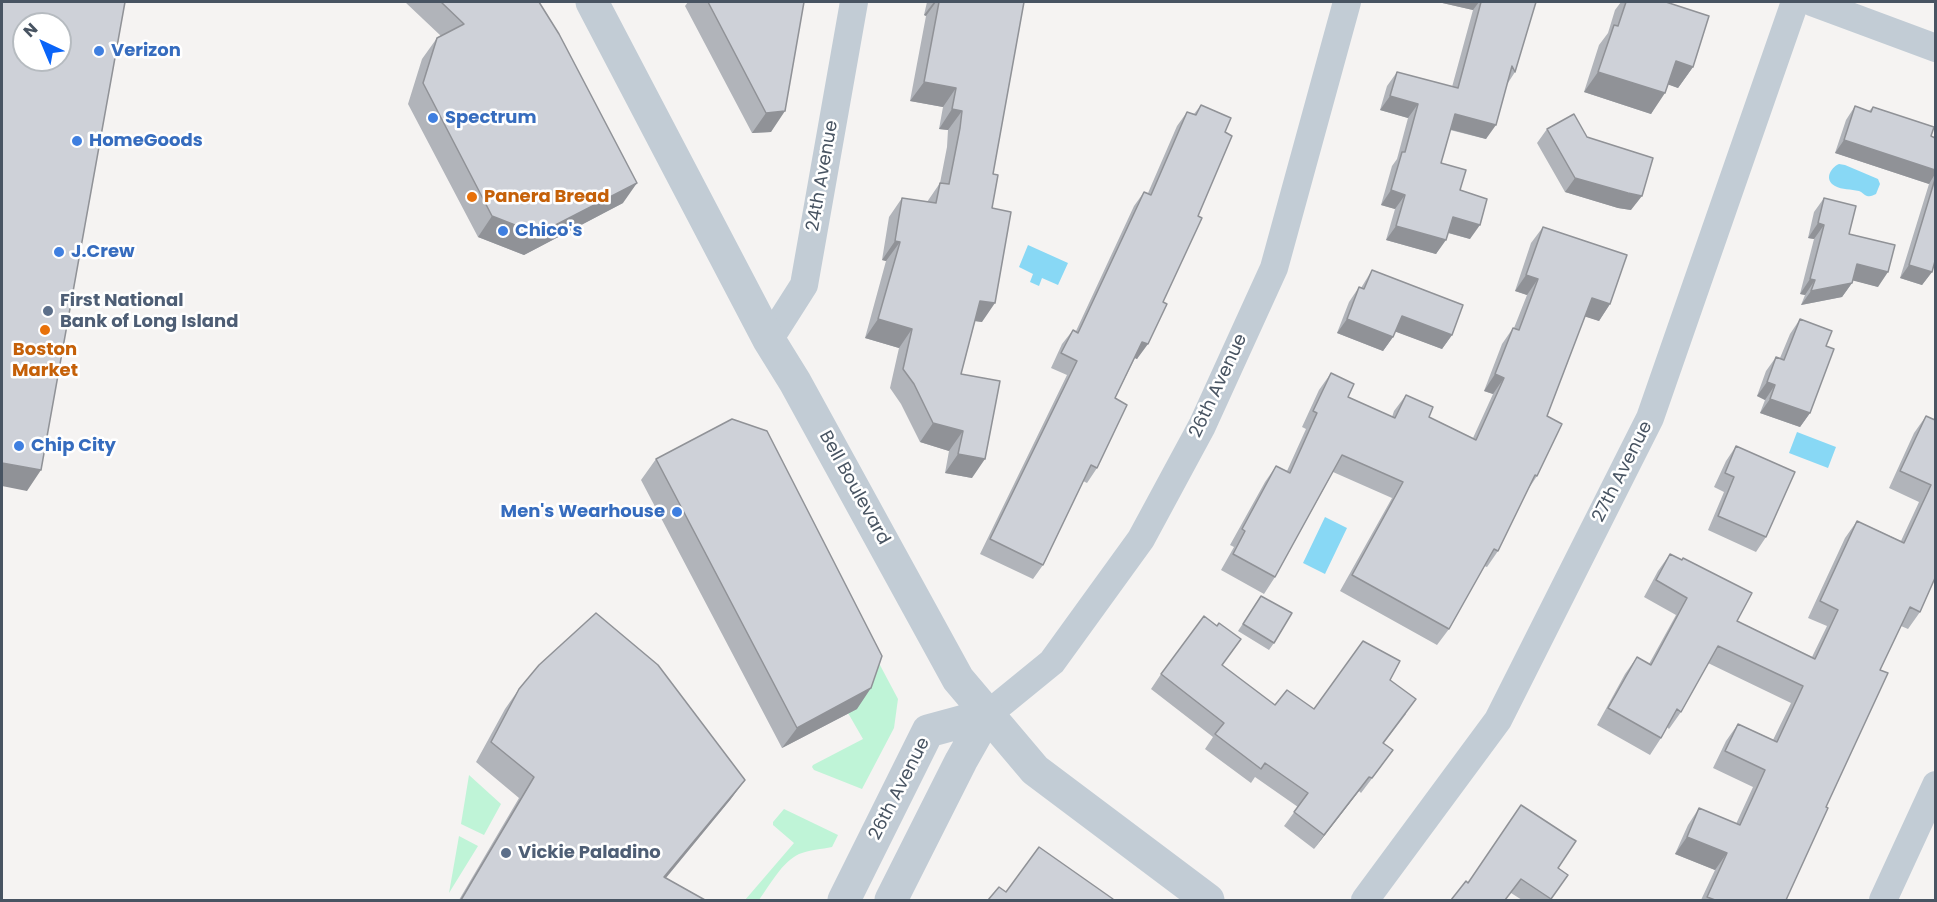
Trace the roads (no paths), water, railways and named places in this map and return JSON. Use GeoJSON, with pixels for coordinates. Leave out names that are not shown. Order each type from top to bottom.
{"type":"FeatureCollection","features":[{"type":"Feature","properties":{"kind":"street","name":"Bell Boulevard"},"geometry":{"type":"LineString","coordinates":[[592,2],[769,340],[795,382],[958,680],[1035,770],[1208,900]]}},
{"type":"Feature","properties":{"kind":"street","name":"24th Avenue"},"geometry":{"type":"LineString","coordinates":[[769,340],[804,285],[854,2]]}},
{"type":"Feature","properties":{"kind":"street","name":"26th Avenue"},"geometry":{"type":"LineString","coordinates":[[891,900],[987,715],[1052,662],[1141,539],[1202,426],[1274,268],[1347,2]]}},
{"type":"Feature","properties":{"kind":"street","name":"27th Avenue"},"geometry":{"type":"LineString","coordinates":[[1365,900],[1498,720],[1650,418],[1795,2]]}},
{"type":"Feature","properties":{"kind":"street"},"geometry":{"type":"LineString","coordinates":[[1812,2],[1935,48]]}},
{"type":"Feature","properties":{"kind":"street","name":"26th Avenue"},"geometry":{"type":"LineString","coordinates":[[844,900],[928,731],[987,715]]}},
{"type":"Feature","properties":{"kind":"street"},"geometry":{"type":"LineString","coordinates":[[1883,900],[1935,784]]}},
{"type":"Feature","properties":{"kind":"water"},"geometry":{"type":"Polygon","coordinates":[[[1839,164],[1878,179],[1880,184],[1876,194],[1867,196],[1859,191],[1835,186],[1830,181],[1829,174],[1839,164]]]}},
{"type":"Feature","properties":{"kind":"water"},"geometry":{"type":"Polygon","coordinates":[[[1028,245],[1068,263],[1058,285],[1042,278],[1039,286],[1030,282],[1033,274],[1019,267],[1028,245]]]}},
{"type":"Feature","properties":{"kind":"water"},"geometry":{"type":"Polygon","coordinates":[[[1797,432],[1836,447],[1828,468],[1789,453],[1797,432]]]}},
{"type":"Feature","properties":{"kind":"water"},"geometry":{"type":"Polygon","coordinates":[[[1325,517],[1347,528],[1325,574],[1303,563],[1325,517]]]}},
{"type":"Feature","properties":{"kind":"place","name":"Verizon"},"geometry":{"type":"Point","coordinates":[99,51]}},
{"type":"Feature","properties":{"kind":"place","name":"Spectrum"},"geometry":{"type":"Point","coordinates":[433,118]}},
{"type":"Feature","properties":{"kind":"place","name":"HomeGoods"},"geometry":{"type":"Point","coordinates":[77,141]}},
{"type":"Feature","properties":{"kind":"place","name":"Panera Bread"},"geometry":{"type":"Point","coordinates":[472,197]}},
{"type":"Feature","properties":{"kind":"place","name":"Chico's"},"geometry":{"type":"Point","coordinates":[503,231]}},
{"type":"Feature","properties":{"kind":"place","name":"J.Crew"},"geometry":{"type":"Point","coordinates":[59,252]}},
{"type":"Feature","properties":{"kind":"place","name":"First National Bank of Long Island"},"geometry":{"type":"Point","coordinates":[48,311]}},
{"type":"Feature","properties":{"kind":"place","name":"Boston Market"},"geometry":{"type":"Point","coordinates":[45,330]}},
{"type":"Feature","properties":{"kind":"place","name":"Chip City"},"geometry":{"type":"Point","coordinates":[19,446]}},
{"type":"Feature","properties":{"kind":"place","name":"Men's Wearhouse"},"geometry":{"type":"Point","coordinates":[677,512]}},
{"type":"Feature","properties":{"kind":"place","name":"Vickie Paladino"},"geometry":{"type":"Point","coordinates":[506,853]}}]}
